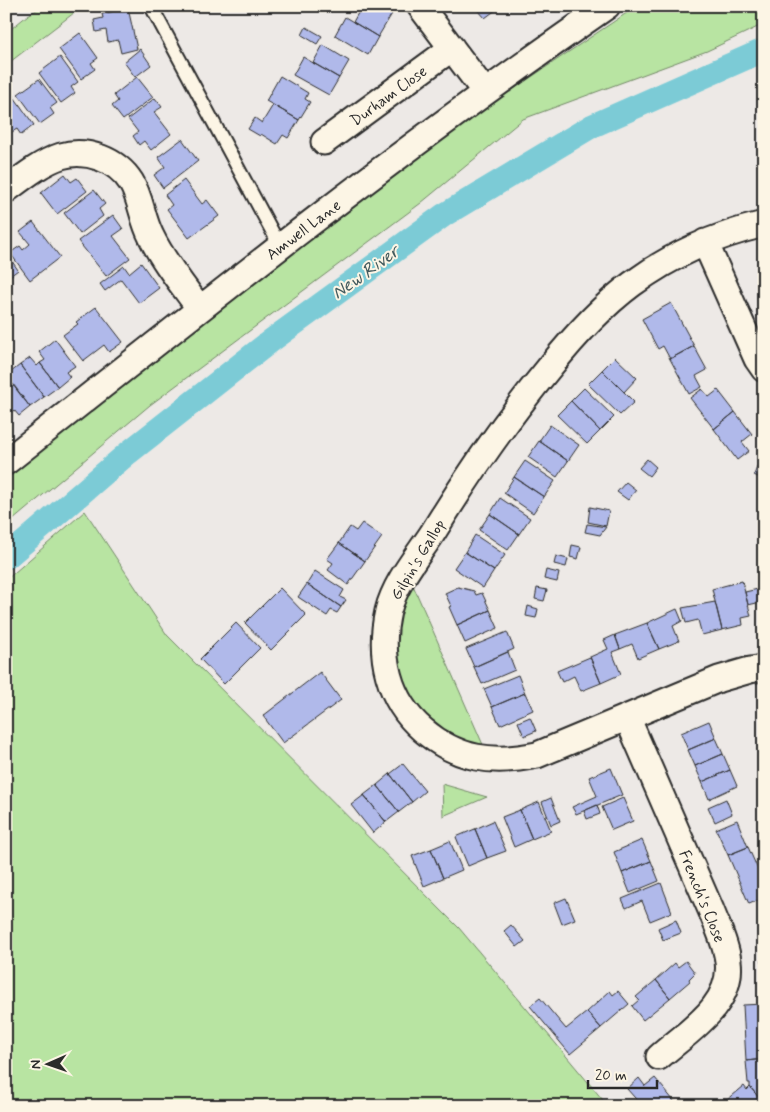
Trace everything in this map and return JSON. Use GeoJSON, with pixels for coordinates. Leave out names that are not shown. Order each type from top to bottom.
{"type":"FeatureCollection","features":[{"type":"Feature","properties":{"kind":"street"},"geometry":{"type":"LineString","coordinates":[[420,6],[485,92]]}},
{"type":"Feature","properties":{"kind":"street","name":"Amwell Lane"},"geometry":{"type":"LineString","coordinates":[[6,462],[280,246],[597,9]]}},
{"type":"Feature","properties":{"kind":"street","name":"Durham Close"},"geometry":{"type":"LineString","coordinates":[[324,142],[452,48]]}},
{"type":"Feature","properties":{"kind":"street"},"geometry":{"type":"LineString","coordinates":[[6,190],[47,162],[60,156],[85,154],[114,164],[132,183],[152,239],[200,308]]}},
{"type":"Feature","properties":{"kind":"street","name":"Gilpin's Gallop"},"geometry":{"type":"LineString","coordinates":[[764,224],[731,232],[668,260],[631,285],[571,340],[527,394],[477,462],[410,566],[394,593],[385,627],[384,643],[388,678],[397,698],[417,725],[433,739],[452,749],[493,760],[516,759],[537,755],[719,679],[764,668]]}},
{"type":"Feature","properties":{"kind":"street"},"geometry":{"type":"LineString","coordinates":[[705,242],[757,359],[764,369]]}},
{"type":"Feature","properties":{"kind":"street","name":"French's Close"},"geometry":{"type":"LineString","coordinates":[[627,717],[711,910],[728,961],[727,984],[711,1012],[659,1057]]}},
{"type":"Feature","properties":{"kind":"lane"},"geometry":{"type":"LineString","coordinates":[[151,6],[280,246]]}},
{"type":"Feature","properties":{"kind":"green space"},"geometry":{"type":"Polygon","coordinates":[[[43,6],[83,6],[6,65],[6,33],[28,15],[43,6]]]}},
{"type":"Feature","properties":{"kind":"green space"},"geometry":{"type":"Polygon","coordinates":[[[637,6],[764,6],[764,24],[707,51],[523,119],[421,203],[150,405],[6,526],[6,480],[81,418],[457,127],[637,6]]]}},
{"type":"Feature","properties":{"kind":"green space"},"geometry":{"type":"Polygon","coordinates":[[[85,511],[167,635],[459,928],[608,1106],[6,1106],[6,636],[12,630],[6,623],[6,580],[85,511]]]}},
{"type":"Feature","properties":{"kind":"green space"},"geometry":{"type":"Polygon","coordinates":[[[412,583],[484,747],[451,737],[418,712],[402,680],[394,640],[403,598],[412,583]]]}},
{"type":"Feature","properties":{"kind":"green space"},"geometry":{"type":"Polygon","coordinates":[[[442,784],[487,797],[443,816],[442,784]]]}},
{"type":"Feature","properties":{"kind":"building"},"geometry":{"type":"Polygon","coordinates":[[[362,6],[367,6],[379,13],[383,6],[393,12],[378,37],[353,22],[362,6]]]}},
{"type":"Feature","properties":{"kind":"building"},"geometry":{"type":"Polygon","coordinates":[[[484,6],[501,6],[485,18],[478,10],[484,6]]]}},
{"type":"Feature","properties":{"kind":"building"},"geometry":{"type":"Polygon","coordinates":[[[128,8],[137,49],[121,53],[118,40],[108,42],[106,30],[96,32],[94,20],[103,18],[102,14],[128,8]]]}},
{"type":"Feature","properties":{"kind":"building"},"geometry":{"type":"Polygon","coordinates":[[[345,17],[378,37],[368,55],[335,35],[345,17]]]}},
{"type":"Feature","properties":{"kind":"building"},"geometry":{"type":"Polygon","coordinates":[[[306,27],[322,36],[317,44],[302,35],[306,27]]]}},
{"type":"Feature","properties":{"kind":"building"},"geometry":{"type":"Polygon","coordinates":[[[80,33],[98,58],[91,63],[95,69],[81,79],[59,49],[80,33]]]}},
{"type":"Feature","properties":{"kind":"building"},"geometry":{"type":"Polygon","coordinates":[[[323,45],[349,61],[339,78],[313,63],[323,45]]]}},
{"type":"Feature","properties":{"kind":"building"},"geometry":{"type":"Polygon","coordinates":[[[140,49],[151,65],[135,77],[124,62],[140,49]]]}},
{"type":"Feature","properties":{"kind":"building"},"geometry":{"type":"Polygon","coordinates":[[[60,57],[78,82],[71,87],[75,93],[61,103],[39,73],[60,57]]]}},
{"type":"Feature","properties":{"kind":"building"},"geometry":{"type":"Polygon","coordinates":[[[303,57],[339,78],[329,95],[293,75],[303,57]]]}},
{"type":"Feature","properties":{"kind":"building"},"geometry":{"type":"Polygon","coordinates":[[[280,76],[308,93],[305,99],[310,102],[299,120],[266,101],[280,76]]]}},
{"type":"Feature","properties":{"kind":"building"},"geometry":{"type":"Polygon","coordinates":[[[137,77],[153,97],[123,120],[112,106],[118,101],[114,95],[137,77]]]}},
{"type":"Feature","properties":{"kind":"building"},"geometry":{"type":"Polygon","coordinates":[[[39,79],[57,103],[50,108],[54,114],[40,124],[18,94],[39,79]]]}},
{"type":"Feature","properties":{"kind":"building"},"geometry":{"type":"Polygon","coordinates":[[[12,94],[34,125],[21,135],[17,129],[10,133],[6,128],[6,98],[12,94]]]}},
{"type":"Feature","properties":{"kind":"building"},"geometry":{"type":"Polygon","coordinates":[[[155,98],[162,107],[154,112],[171,134],[151,150],[144,141],[139,145],[133,136],[138,132],[128,119],[155,98]]]}},
{"type":"Feature","properties":{"kind":"building"},"geometry":{"type":"Polygon","coordinates":[[[273,105],[299,120],[288,138],[283,135],[277,144],[261,134],[260,136],[248,129],[255,118],[262,123],[273,105]]]}},
{"type":"Feature","properties":{"kind":"building"},"geometry":{"type":"Polygon","coordinates":[[[182,139],[198,161],[163,188],[154,175],[165,167],[158,157],[182,139]]]}},
{"type":"Feature","properties":{"kind":"building"},"geometry":{"type":"Polygon","coordinates":[[[65,174],[71,182],[77,178],[87,191],[57,214],[41,193],[65,174]]]}},
{"type":"Feature","properties":{"kind":"building"},"geometry":{"type":"Polygon","coordinates":[[[184,180],[202,204],[207,200],[219,216],[189,238],[167,209],[172,205],[165,195],[184,180]]]}},
{"type":"Feature","properties":{"kind":"building"},"geometry":{"type":"Polygon","coordinates":[[[94,190],[105,204],[99,209],[103,216],[80,234],[64,213],[94,190]]]}},
{"type":"Feature","properties":{"kind":"building"},"geometry":{"type":"Polygon","coordinates":[[[113,215],[123,229],[113,236],[130,258],[106,276],[78,241],[113,215]]]}},
{"type":"Feature","properties":{"kind":"building"},"geometry":{"type":"Polygon","coordinates":[[[33,222],[60,257],[30,280],[10,253],[20,246],[23,250],[30,244],[20,232],[33,222]]]}},
{"type":"Feature","properties":{"kind":"building"},"geometry":{"type":"Polygon","coordinates":[[[6,255],[18,270],[6,279],[6,255]]]}},
{"type":"Feature","properties":{"kind":"building"},"geometry":{"type":"Polygon","coordinates":[[[141,263],[159,288],[139,303],[121,279],[105,291],[100,284],[124,266],[129,273],[141,263]]]}},
{"type":"Feature","properties":{"kind":"building"},"geometry":{"type":"Polygon","coordinates":[[[671,303],[694,346],[670,359],[663,346],[658,349],[642,319],[671,303]]]}},
{"type":"Feature","properties":{"kind":"building"},"geometry":{"type":"Polygon","coordinates":[[[96,307],[123,342],[109,352],[104,345],[83,361],[63,335],[78,324],[76,322],[96,307]]]}},
{"type":"Feature","properties":{"kind":"building"},"geometry":{"type":"Polygon","coordinates":[[[55,339],[75,366],[66,372],[70,377],[58,387],[40,363],[45,360],[39,352],[55,339]]]}},
{"type":"Feature","properties":{"kind":"building"},"geometry":{"type":"Polygon","coordinates":[[[694,346],[707,370],[696,376],[702,387],[689,394],[670,359],[694,346]]]}},
{"type":"Feature","properties":{"kind":"building"},"geometry":{"type":"Polygon","coordinates":[[[615,357],[637,378],[624,392],[602,370],[615,357]]]}},
{"type":"Feature","properties":{"kind":"building"},"geometry":{"type":"Polygon","coordinates":[[[30,358],[37,366],[40,363],[58,387],[44,397],[20,365],[30,358]]]}},
{"type":"Feature","properties":{"kind":"building"},"geometry":{"type":"Polygon","coordinates":[[[20,365],[44,397],[30,407],[6,376],[20,365]]]}},
{"type":"Feature","properties":{"kind":"building"},"geometry":{"type":"Polygon","coordinates":[[[602,370],[634,402],[620,415],[588,384],[602,370]]]}},
{"type":"Feature","properties":{"kind":"building"},"geometry":{"type":"Polygon","coordinates":[[[6,382],[10,386],[13,384],[30,407],[19,416],[14,410],[6,416],[6,382]]]}},
{"type":"Feature","properties":{"kind":"building"},"geometry":{"type":"Polygon","coordinates":[[[584,388],[614,417],[600,431],[571,401],[584,388]]]}},
{"type":"Feature","properties":{"kind":"building"},"geometry":{"type":"Polygon","coordinates":[[[702,389],[709,397],[718,390],[735,412],[714,429],[690,398],[702,389]]]}},
{"type":"Feature","properties":{"kind":"building"},"geometry":{"type":"Polygon","coordinates":[[[571,401],[600,431],[587,444],[557,415],[571,401]]]}},
{"type":"Feature","properties":{"kind":"building"},"geometry":{"type":"Polygon","coordinates":[[[735,412],[752,434],[742,442],[749,451],[737,460],[714,429],[735,412]]]}},
{"type":"Feature","properties":{"kind":"building"},"geometry":{"type":"Polygon","coordinates":[[[550,425],[579,445],[568,461],[539,441],[550,425]]]}},
{"type":"Feature","properties":{"kind":"building"},"geometry":{"type":"Polygon","coordinates":[[[539,441],[568,461],[557,477],[528,457],[539,441]]]}},
{"type":"Feature","properties":{"kind":"building"},"geometry":{"type":"Polygon","coordinates":[[[647,459],[656,467],[649,476],[639,468],[647,459]]]}},
{"type":"Feature","properties":{"kind":"building"},"geometry":{"type":"Polygon","coordinates":[[[525,461],[555,481],[544,497],[514,477],[525,461]]]}},
{"type":"Feature","properties":{"kind":"building"},"geometry":{"type":"Polygon","coordinates":[[[759,462],[764,464],[764,480],[754,475],[759,462]]]}},
{"type":"Feature","properties":{"kind":"building"},"geometry":{"type":"Polygon","coordinates":[[[514,477],[544,497],[533,513],[504,493],[514,477]]]}},
{"type":"Feature","properties":{"kind":"building"},"geometry":{"type":"Polygon","coordinates":[[[626,482],[636,490],[628,500],[617,492],[626,482]]]}},
{"type":"Feature","properties":{"kind":"building"},"geometry":{"type":"Polygon","coordinates":[[[500,498],[530,518],[519,534],[490,514],[500,498]]]}},
{"type":"Feature","properties":{"kind":"building"},"geometry":{"type":"Polygon","coordinates":[[[590,507],[609,511],[606,526],[588,522],[590,507]]]}},
{"type":"Feature","properties":{"kind":"building"},"geometry":{"type":"Polygon","coordinates":[[[490,514],[519,534],[508,550],[479,530],[490,514]]]}},
{"type":"Feature","properties":{"kind":"building"},"geometry":{"type":"Polygon","coordinates":[[[362,523],[382,537],[365,561],[339,543],[350,527],[356,531],[362,523]]]}},
{"type":"Feature","properties":{"kind":"building"},"geometry":{"type":"Polygon","coordinates":[[[587,524],[606,527],[600,535],[585,532],[587,524]]]}},
{"type":"Feature","properties":{"kind":"building"},"geometry":{"type":"Polygon","coordinates":[[[475,535],[505,555],[494,571],[465,552],[475,535]]]}},
{"type":"Feature","properties":{"kind":"building"},"geometry":{"type":"Polygon","coordinates":[[[339,543],[365,561],[348,585],[328,570],[333,563],[327,559],[339,543]]]}},
{"type":"Feature","properties":{"kind":"building"},"geometry":{"type":"Polygon","coordinates":[[[572,545],[581,547],[578,559],[570,557],[572,545]]]}},
{"type":"Feature","properties":{"kind":"building"},"geometry":{"type":"Polygon","coordinates":[[[465,552],[494,571],[483,588],[454,568],[465,552]]]}},
{"type":"Feature","properties":{"kind":"building"},"geometry":{"type":"Polygon","coordinates":[[[556,556],[568,559],[566,567],[554,564],[556,556]]]}},
{"type":"Feature","properties":{"kind":"building"},"geometry":{"type":"Polygon","coordinates":[[[546,570],[559,573],[557,582],[544,579],[546,570]]]}},
{"type":"Feature","properties":{"kind":"building"},"geometry":{"type":"Polygon","coordinates":[[[315,571],[344,590],[340,597],[346,600],[341,607],[307,584],[315,571]]]}},
{"type":"Feature","properties":{"kind":"building"},"geometry":{"type":"Polygon","coordinates":[[[742,581],[751,616],[742,618],[743,625],[722,630],[712,589],[742,581]]]}},
{"type":"Feature","properties":{"kind":"building"},"geometry":{"type":"Polygon","coordinates":[[[307,584],[341,607],[337,613],[331,610],[327,616],[298,597],[307,584]]]}},
{"type":"Feature","properties":{"kind":"building"},"geometry":{"type":"Polygon","coordinates":[[[458,587],[474,591],[476,595],[482,593],[490,610],[457,625],[445,593],[458,587]]]}},
{"type":"Feature","properties":{"kind":"building"},"geometry":{"type":"Polygon","coordinates":[[[280,588],[306,615],[271,650],[245,623],[280,588]]]}},
{"type":"Feature","properties":{"kind":"building"},"geometry":{"type":"Polygon","coordinates":[[[537,588],[547,590],[544,601],[535,599],[537,588]]]}},
{"type":"Feature","properties":{"kind":"building"},"geometry":{"type":"Polygon","coordinates":[[[758,589],[760,597],[764,597],[764,612],[761,602],[748,605],[745,592],[758,589]]]}},
{"type":"Feature","properties":{"kind":"building"},"geometry":{"type":"Polygon","coordinates":[[[715,602],[722,630],[702,635],[698,620],[686,623],[682,608],[715,602]]]}},
{"type":"Feature","properties":{"kind":"building"},"geometry":{"type":"Polygon","coordinates":[[[528,606],[538,609],[536,618],[526,616],[528,606]]]}},
{"type":"Feature","properties":{"kind":"building"},"geometry":{"type":"Polygon","coordinates":[[[677,609],[682,621],[673,626],[679,641],[659,649],[647,623],[677,609]]]}},
{"type":"Feature","properties":{"kind":"building"},"geometry":{"type":"Polygon","coordinates":[[[490,610],[498,628],[465,643],[457,625],[490,610]]]}},
{"type":"Feature","properties":{"kind":"building"},"geometry":{"type":"Polygon","coordinates":[[[236,623],[260,648],[224,684],[200,659],[236,623]]]}},
{"type":"Feature","properties":{"kind":"building"},"geometry":{"type":"Polygon","coordinates":[[[647,623],[659,649],[638,658],[632,644],[620,649],[615,635],[647,623]]]}},
{"type":"Feature","properties":{"kind":"building"},"geometry":{"type":"Polygon","coordinates":[[[507,632],[514,649],[474,667],[466,649],[507,632]]]}},
{"type":"Feature","properties":{"kind":"building"},"geometry":{"type":"Polygon","coordinates":[[[615,635],[620,649],[612,652],[621,674],[601,683],[590,657],[608,649],[604,640],[615,635]]]}},
{"type":"Feature","properties":{"kind":"building"},"geometry":{"type":"Polygon","coordinates":[[[508,652],[515,670],[482,684],[474,667],[508,652]]]}},
{"type":"Feature","properties":{"kind":"building"},"geometry":{"type":"Polygon","coordinates":[[[590,657],[601,683],[581,691],[574,676],[562,682],[557,671],[590,657]]]}},
{"type":"Feature","properties":{"kind":"building"},"geometry":{"type":"Polygon","coordinates":[[[320,672],[341,700],[283,743],[263,716],[320,672]]]}},
{"type":"Feature","properties":{"kind":"building"},"geometry":{"type":"Polygon","coordinates":[[[518,675],[525,693],[492,707],[484,689],[518,675]]]}},
{"type":"Feature","properties":{"kind":"building"},"geometry":{"type":"Polygon","coordinates":[[[525,693],[533,710],[500,725],[492,707],[525,693]]]}},
{"type":"Feature","properties":{"kind":"building"},"geometry":{"type":"Polygon","coordinates":[[[530,717],[536,731],[524,736],[518,722],[530,717]]]}},
{"type":"Feature","properties":{"kind":"building"},"geometry":{"type":"Polygon","coordinates":[[[709,721],[716,738],[688,750],[681,733],[709,721]]]}},
{"type":"Feature","properties":{"kind":"building"},"geometry":{"type":"Polygon","coordinates":[[[716,738],[723,754],[695,766],[688,750],[716,738]]]}},
{"type":"Feature","properties":{"kind":"building"},"geometry":{"type":"Polygon","coordinates":[[[723,754],[730,770],[702,782],[695,766],[723,754]]]}},
{"type":"Feature","properties":{"kind":"building"},"geometry":{"type":"Polygon","coordinates":[[[403,764],[425,791],[412,802],[390,774],[403,764]]]}},
{"type":"Feature","properties":{"kind":"building"},"geometry":{"type":"Polygon","coordinates":[[[611,768],[622,795],[576,814],[572,807],[597,796],[589,777],[611,768]]]}},
{"type":"Feature","properties":{"kind":"building"},"geometry":{"type":"Polygon","coordinates":[[[730,770],[737,786],[709,799],[702,782],[730,770]]]}},
{"type":"Feature","properties":{"kind":"building"},"geometry":{"type":"Polygon","coordinates":[[[390,774],[412,802],[399,812],[377,785],[390,774]]]}},
{"type":"Feature","properties":{"kind":"building"},"geometry":{"type":"Polygon","coordinates":[[[377,785],[399,812],[386,822],[364,795],[377,785]]]}},
{"type":"Feature","properties":{"kind":"building"},"geometry":{"type":"Polygon","coordinates":[[[364,795],[386,822],[373,833],[351,805],[364,795]]]}},
{"type":"Feature","properties":{"kind":"building"},"geometry":{"type":"Polygon","coordinates":[[[551,798],[560,821],[551,825],[542,802],[551,798]]]}},
{"type":"Feature","properties":{"kind":"building"},"geometry":{"type":"Polygon","coordinates":[[[623,798],[633,821],[612,830],[602,807],[623,798]]]}},
{"type":"Feature","properties":{"kind":"building"},"geometry":{"type":"Polygon","coordinates":[[[726,799],[732,814],[715,822],[708,807],[726,799]]]}},
{"type":"Feature","properties":{"kind":"building"},"geometry":{"type":"Polygon","coordinates":[[[539,802],[551,831],[532,839],[520,810],[539,802]]]}},
{"type":"Feature","properties":{"kind":"building"},"geometry":{"type":"Polygon","coordinates":[[[597,805],[600,814],[587,819],[584,811],[597,805]]]}},
{"type":"Feature","properties":{"kind":"building"},"geometry":{"type":"Polygon","coordinates":[[[520,810],[532,839],[514,847],[502,817],[520,810]]]}},
{"type":"Feature","properties":{"kind":"building"},"geometry":{"type":"Polygon","coordinates":[[[737,820],[748,847],[728,855],[716,829],[737,820]]]}},
{"type":"Feature","properties":{"kind":"building"},"geometry":{"type":"Polygon","coordinates":[[[493,821],[506,851],[487,858],[475,829],[493,821]]]}},
{"type":"Feature","properties":{"kind":"building"},"geometry":{"type":"Polygon","coordinates":[[[475,829],[487,858],[468,866],[456,837],[475,829]]]}},
{"type":"Feature","properties":{"kind":"building"},"geometry":{"type":"Polygon","coordinates":[[[642,840],[651,861],[622,873],[614,852],[642,840]]]}},
{"type":"Feature","properties":{"kind":"building"},"geometry":{"type":"Polygon","coordinates":[[[450,841],[462,870],[443,878],[431,849],[450,841]]]}},
{"type":"Feature","properties":{"kind":"building"},"geometry":{"type":"Polygon","coordinates":[[[748,847],[764,883],[764,898],[749,904],[728,855],[748,847]]]}},
{"type":"Feature","properties":{"kind":"building"},"geometry":{"type":"Polygon","coordinates":[[[431,849],[443,878],[424,886],[412,856],[431,849]]]}},
{"type":"Feature","properties":{"kind":"building"},"geometry":{"type":"Polygon","coordinates":[[[651,861],[659,881],[630,893],[622,873],[651,861]]]}},
{"type":"Feature","properties":{"kind":"building"},"geometry":{"type":"Polygon","coordinates":[[[661,883],[672,912],[650,921],[642,901],[626,908],[622,899],[661,883]]]}},
{"type":"Feature","properties":{"kind":"building"},"geometry":{"type":"Polygon","coordinates":[[[566,898],[575,919],[562,924],[554,903],[566,898]]]}},
{"type":"Feature","properties":{"kind":"building"},"geometry":{"type":"Polygon","coordinates":[[[759,918],[764,918],[764,993],[759,918]]]}},
{"type":"Feature","properties":{"kind":"building"},"geometry":{"type":"Polygon","coordinates":[[[676,920],[681,933],[663,940],[658,928],[676,920]]]}},
{"type":"Feature","properties":{"kind":"building"},"geometry":{"type":"Polygon","coordinates":[[[511,925],[525,941],[517,947],[504,931],[511,925]]]}},
{"type":"Feature","properties":{"kind":"building"},"geometry":{"type":"Polygon","coordinates":[[[686,961],[695,973],[689,979],[690,981],[670,998],[656,980],[675,963],[678,967],[686,961]]]}},
{"type":"Feature","properties":{"kind":"building"},"geometry":{"type":"Polygon","coordinates":[[[656,980],[670,998],[643,1020],[632,1006],[639,1000],[636,997],[656,980]]]}},
{"type":"Feature","properties":{"kind":"building"},"geometry":{"type":"Polygon","coordinates":[[[610,991],[613,995],[618,991],[629,1004],[601,1028],[587,1012],[610,991]]]}},
{"type":"Feature","properties":{"kind":"building"},"geometry":{"type":"Polygon","coordinates":[[[540,998],[566,1029],[587,1012],[601,1028],[570,1054],[530,1006],[540,998]]]}},
{"type":"Feature","properties":{"kind":"building"},"geometry":{"type":"Polygon","coordinates":[[[763,1004],[764,1059],[746,1061],[743,1005],[763,1004]]]}},
{"type":"Feature","properties":{"kind":"building"},"geometry":{"type":"Polygon","coordinates":[[[764,1059],[764,1098],[761,1100],[750,1087],[750,1083],[748,1083],[746,1061],[764,1059]]]}},
{"type":"Feature","properties":{"kind":"building"},"geometry":{"type":"Polygon","coordinates":[[[639,1078],[645,1086],[655,1078],[678,1106],[642,1106],[627,1089],[639,1078]]]}},
{"type":"Feature","properties":{"kind":"building"},"geometry":{"type":"Polygon","coordinates":[[[744,1086],[747,1090],[750,1087],[761,1100],[754,1106],[720,1106],[744,1086]]]}},
{"type":"Feature","properties":{"kind":"waterway","name":"New River"},"geometry":{"type":"LineString","coordinates":[[6,558],[128,453],[272,340],[444,215],[592,126],[764,50]]}}]}
